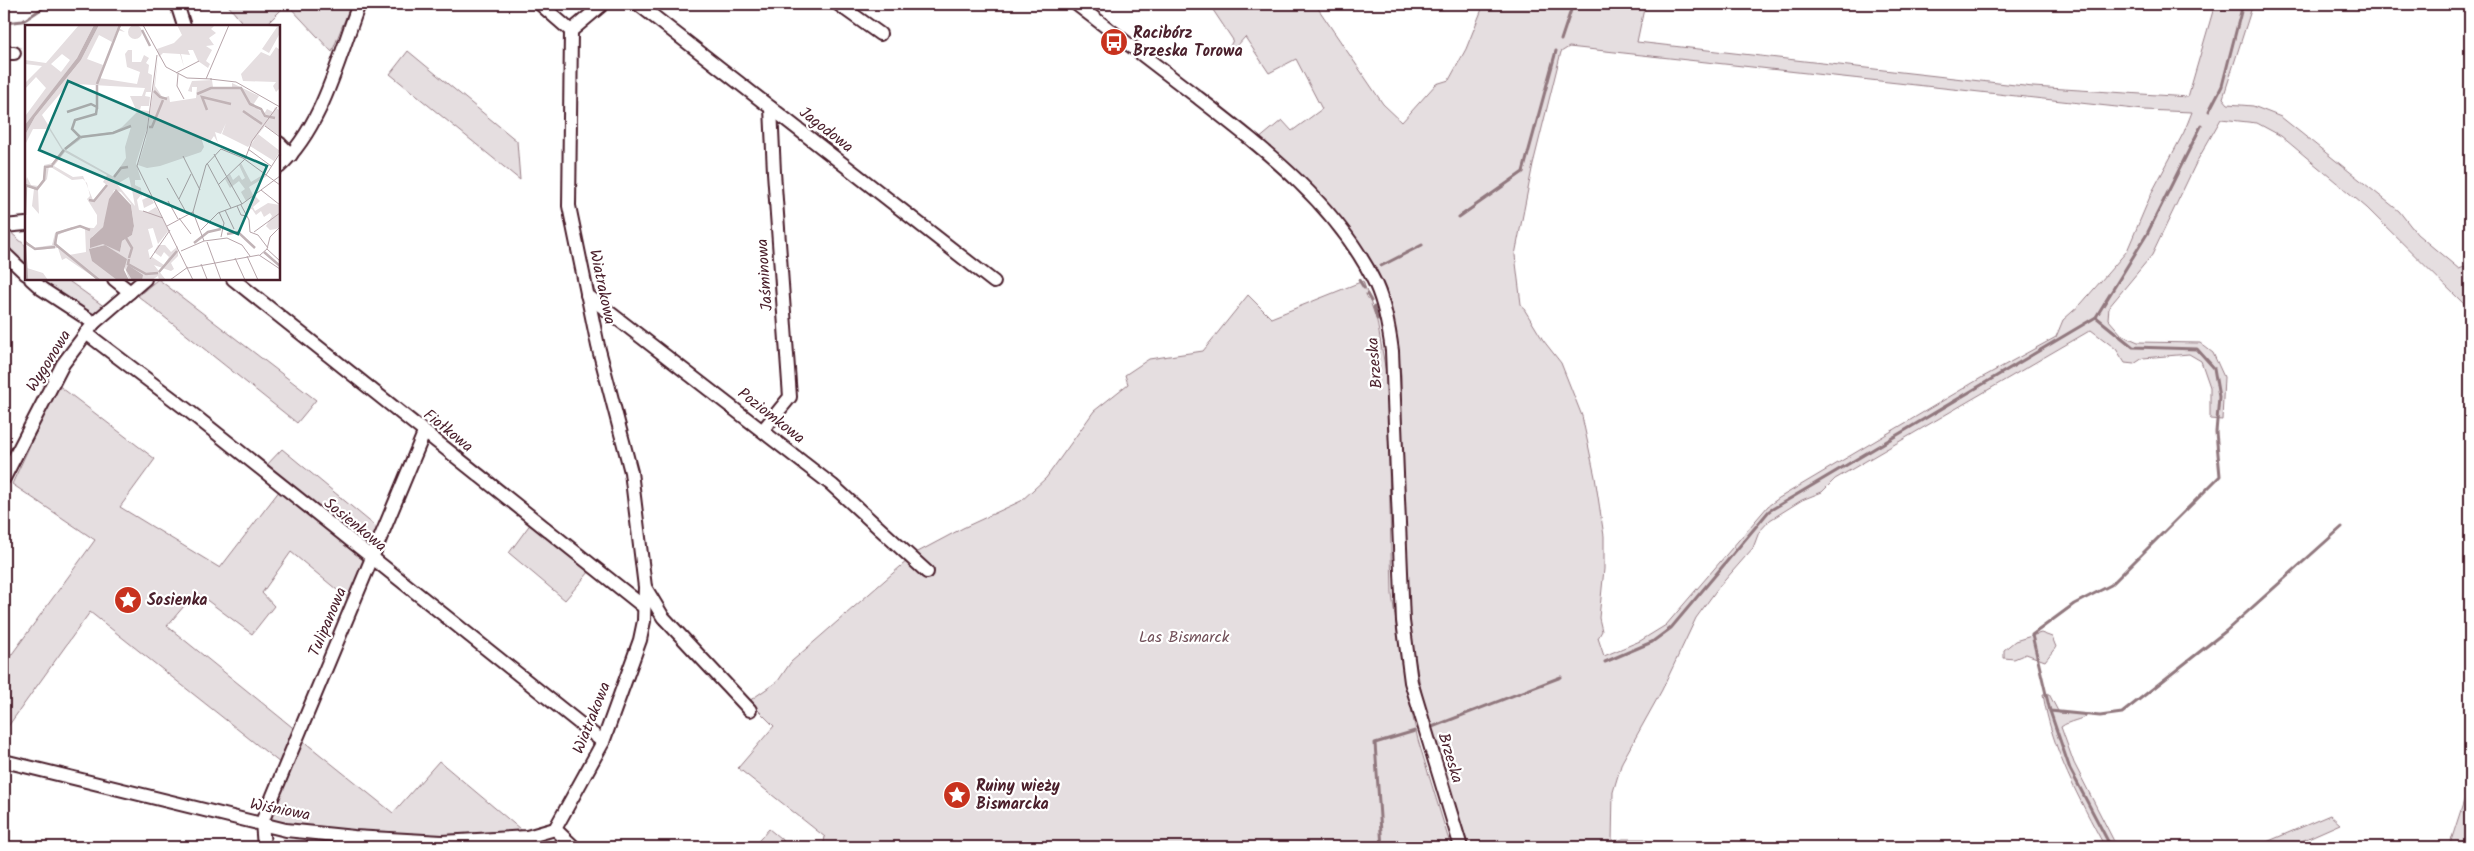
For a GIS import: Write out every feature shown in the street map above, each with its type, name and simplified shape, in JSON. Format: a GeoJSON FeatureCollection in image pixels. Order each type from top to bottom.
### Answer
{"type":"FeatureCollection","features":[{"type":"Feature","properties":{"kind":"street"},"geometry":{"type":"LineString","coordinates":[[177,4],[184,25]]}},
{"type":"Feature","properties":{"kind":"street"},"geometry":{"type":"LineString","coordinates":[[280,166],[303,140],[315,118],[358,4]]}},
{"type":"Feature","properties":{"kind":"street"},"geometry":{"type":"LineString","coordinates":[[540,4],[570,31],[603,4]]}},
{"type":"Feature","properties":{"kind":"street","name":"Jagodowa"},"geometry":{"type":"LineString","coordinates":[[638,4],[994,282]]}},
{"type":"Feature","properties":{"kind":"street"},"geometry":{"type":"LineString","coordinates":[[838,4],[880,34]]}},
{"type":"Feature","properties":{"kind":"street","name":"Brzeska"},"geometry":{"type":"LineString","coordinates":[[1076,4],[1228,121],[1294,180],[1339,227],[1376,285],[1385,312],[1392,351],[1403,621],[1411,682],[1461,847]]}},
{"type":"Feature","properties":{"kind":"street","name":"Wiatrakowa"},"geometry":{"type":"LineString","coordinates":[[555,829],[603,742],[640,640],[644,621],[645,587],[631,472],[598,346],[569,206],[570,31]]}},
{"type":"Feature","properties":{"kind":"street","name":"Jaśminowa"},"geometry":{"type":"LineString","coordinates":[[763,430],[790,397],[774,172],[772,108]]}},
{"type":"Feature","properties":{"kind":"street"},"geometry":{"type":"LineString","coordinates":[[280,144],[291,155]]}},
{"type":"Feature","properties":{"kind":"street"},"geometry":{"type":"LineString","coordinates":[[4,226],[25,224]]}},
{"type":"Feature","properties":{"kind":"street"},"geometry":{"type":"LineString","coordinates":[[4,253],[25,273]]}},
{"type":"Feature","properties":{"kind":"street"},"geometry":{"type":"LineString","coordinates":[[32,280],[90,328]]}},
{"type":"Feature","properties":{"kind":"street"},"geometry":{"type":"LineString","coordinates":[[115,280],[130,292]]}},
{"type":"Feature","properties":{"kind":"street","name":"Wygonowa"},"geometry":{"type":"LineString","coordinates":[[4,478],[63,364],[90,328],[144,280]]}},
{"type":"Feature","properties":{"kind":"street","name":"Fiołkowa"},"geometry":{"type":"LineString","coordinates":[[234,280],[644,607]]}},
{"type":"Feature","properties":{"kind":"street","name":"Poziomkowa"},"geometry":{"type":"LineString","coordinates":[[587,295],[832,485],[927,572]]}},
{"type":"Feature","properties":{"kind":"street","name":"Sosienkowa"},"geometry":{"type":"LineString","coordinates":[[90,328],[190,412],[372,559],[603,742]]}},
{"type":"Feature","properties":{"kind":"street","name":"Tulipanowa"},"geometry":{"type":"LineString","coordinates":[[262,822],[424,433]]}},
{"type":"Feature","properties":{"kind":"street","name":"Wiatrakowa"},"geometry":{"type":"LineString","coordinates":[[645,587],[663,617],[750,710]]}},
{"type":"Feature","properties":{"kind":"street"},"geometry":{"type":"LineString","coordinates":[[644,621],[663,617]]}},
{"type":"Feature","properties":{"kind":"street","name":"Wiśniowa"},"geometry":{"type":"LineString","coordinates":[[4,762],[224,816],[262,822],[286,830],[354,837],[442,842],[527,837],[555,829]]}},
{"type":"Feature","properties":{"kind":"street"},"geometry":{"type":"LineString","coordinates":[[262,822],[264,847]]}},
{"type":"Feature","properties":{"kind":"street"},"geometry":{"type":"LineString","coordinates":[[555,829],[574,847]]}},
{"type":"Feature","properties":{"kind":"green space"},"geometry":{"type":"Polygon","coordinates":[[[227,4],[287,4],[266,25],[244,25],[227,4]]]}},
{"type":"Feature","properties":{"kind":"green space"},"geometry":{"type":"Polygon","coordinates":[[[287,4],[351,4],[332,52],[287,4]]]}},
{"type":"Feature","properties":{"kind":"green space"},"geometry":{"type":"Polygon","coordinates":[[[1209,4],[1315,4],[1383,104],[1402,122],[1436,84],[1449,80],[1466,49],[1484,4],[1645,4],[1637,42],[2033,87],[2188,97],[2215,4],[2253,4],[2223,98],[2228,104],[2253,106],[2281,117],[2399,211],[2417,234],[2459,269],[2470,265],[2470,310],[2367,208],[2281,136],[2257,123],[2221,119],[2197,161],[2152,255],[2109,307],[2108,319],[2122,335],[2138,342],[2200,343],[2213,353],[2224,377],[2222,420],[2210,419],[2210,387],[2201,361],[2189,354],[2143,358],[2134,364],[2125,363],[2116,349],[2091,330],[1835,479],[1822,492],[1802,500],[1770,520],[1759,532],[1753,548],[1718,588],[1696,618],[1662,690],[1622,762],[1613,792],[1612,842],[1623,839],[1645,839],[1652,847],[1469,847],[1427,720],[1410,634],[1400,452],[1401,375],[1395,325],[1386,290],[1372,265],[1258,140],[1282,120],[1292,131],[1322,109],[1296,59],[1269,73],[1245,37],[1229,55],[1227,52],[1233,40],[1209,4]],[[1569,47],[1561,52],[1533,164],[1515,255],[1521,304],[1543,340],[1561,363],[1582,416],[1595,477],[1604,536],[1604,569],[1599,618],[1602,631],[1598,638],[1604,656],[1640,641],[1666,625],[1768,506],[1779,498],[1981,378],[2056,337],[2063,320],[2081,304],[2127,251],[2152,192],[2184,132],[2192,112],[2144,110],[1569,47]]]}},
{"type":"Feature","properties":{"kind":"green space"},"geometry":{"type":"Polygon","coordinates":[[[408,51],[517,141],[520,180],[390,74],[408,51]]]}},
{"type":"Feature","properties":{"kind":"green space"},"geometry":{"type":"Polygon","coordinates":[[[8,230],[25,245],[25,268],[4,248],[4,231],[8,230]]]}},
{"type":"Feature","properties":{"kind":"green space"},"geometry":{"type":"Polygon","coordinates":[[[38,280],[67,280],[105,307],[93,319],[38,280]]]}},
{"type":"Feature","properties":{"kind":"green space"},"geometry":{"type":"Polygon","coordinates":[[[159,280],[316,400],[297,423],[138,296],[159,280]]]}},
{"type":"Feature","properties":{"kind":"green space","name":"Las Bismarck"},"geometry":{"type":"Polygon","coordinates":[[[1363,281],[1377,321],[1387,378],[1392,594],[1402,668],[1418,740],[1451,847],[823,847],[825,837],[738,768],[774,726],[749,701],[778,681],[791,662],[916,553],[963,528],[1021,501],[1046,478],[1094,411],[1128,384],[1125,375],[1149,359],[1203,351],[1248,295],[1271,318],[1363,281]]]}},
{"type":"Feature","properties":{"kind":"green space"},"geometry":{"type":"Polygon","coordinates":[[[58,385],[155,459],[120,507],[220,568],[280,490],[367,560],[348,599],[291,552],[262,593],[274,606],[252,634],[196,592],[167,626],[297,731],[280,763],[90,612],[4,732],[4,665],[95,540],[12,484],[58,385]]]}},
{"type":"Feature","properties":{"kind":"green space"},"geometry":{"type":"Polygon","coordinates":[[[282,449],[380,530],[371,550],[264,468],[282,449]]]}},
{"type":"Feature","properties":{"kind":"green space"},"geometry":{"type":"Polygon","coordinates":[[[531,523],[590,571],[565,600],[509,553],[531,523]]]}},
{"type":"Feature","properties":{"kind":"green space"},"geometry":{"type":"Polygon","coordinates":[[[2041,633],[2052,637],[2056,647],[2045,661],[2026,654],[2014,659],[2004,658],[2004,650],[2015,641],[2041,633]]]}},
{"type":"Feature","properties":{"kind":"green space"},"geometry":{"type":"Polygon","coordinates":[[[2043,694],[2049,694],[2059,713],[2090,714],[2061,727],[2074,763],[2117,847],[2105,847],[2076,792],[2053,735],[2043,694]]]}},
{"type":"Feature","properties":{"kind":"green space"},"geometry":{"type":"Polygon","coordinates":[[[302,740],[393,813],[439,761],[526,834],[466,838],[378,837],[266,821],[302,740]]]}},
{"type":"Feature","properties":{"kind":"green space"},"geometry":{"type":"Polygon","coordinates":[[[2470,782],[2470,847],[2449,847],[2470,782]]]}},
{"type":"Feature","properties":{"kind":"green space"},"geometry":{"type":"Polygon","coordinates":[[[2330,815],[2340,824],[2288,847],[2255,847],[2330,815]]]}},
{"type":"Feature","properties":{"kind":"green space"},"geometry":{"type":"Polygon","coordinates":[[[769,829],[791,847],[753,847],[769,829]]]}},
{"type":"Feature","properties":{"kind":"waterway"},"geometry":{"type":"LineString","coordinates":[[4,23],[23,21],[49,4]]}},
{"type":"Feature","properties":{"kind":"waterway"},"geometry":{"type":"LineString","coordinates":[[1561,40],[1573,4]]}},
{"type":"Feature","properties":{"kind":"waterway"},"geometry":{"type":"LineString","coordinates":[[2209,111],[2222,86],[2243,4]]}},
{"type":"Feature","properties":{"kind":"waterway"},"geometry":{"type":"LineString","coordinates":[[1459,217],[1523,172],[1556,51]]}},
{"type":"Feature","properties":{"kind":"waterway"},"geometry":{"type":"LineString","coordinates":[[2050,711],[2032,635],[2074,604],[2111,585],[2220,476],[2216,432],[2219,397],[2214,368],[2197,349],[2133,347],[2096,317],[2147,234],[2201,126]]}},
{"type":"Feature","properties":{"kind":"waterway"},"geometry":{"type":"LineString","coordinates":[[1381,266],[1422,245]]}},
{"type":"Feature","properties":{"kind":"waterway"},"geometry":{"type":"LineString","coordinates":[[1359,280],[1364,288]]}},
{"type":"Feature","properties":{"kind":"waterway"},"geometry":{"type":"LineString","coordinates":[[1367,294],[1371,301]]}},
{"type":"Feature","properties":{"kind":"waterway"},"geometry":{"type":"LineString","coordinates":[[1374,307],[1377,319]]}},
{"type":"Feature","properties":{"kind":"waterway"},"geometry":{"type":"LineString","coordinates":[[1605,662],[1652,642],[1671,628],[1769,511],[2096,317]]}},
{"type":"Feature","properties":{"kind":"waterway"},"geometry":{"type":"LineString","coordinates":[[2111,847],[2070,769],[2050,711],[2100,716],[2122,713],[2226,631],[2342,527]]}},
{"type":"Feature","properties":{"kind":"waterway"},"geometry":{"type":"LineString","coordinates":[[1432,727],[1561,677]]}},
{"type":"Feature","properties":{"kind":"waterway"},"geometry":{"type":"LineString","coordinates":[[1382,847],[1375,743],[1415,731]]}},
{"type":"Feature","properties":{"kind":"place","name":"Racibórz Brzeska Torowa"},"geometry":{"type":"Point","coordinates":[1114,42]}},
{"type":"Feature","properties":{"kind":"place","name":"Sosienka"},"geometry":{"type":"Point","coordinates":[128,600]}},
{"type":"Feature","properties":{"kind":"place","name":"Ruiny wieży Bismarcka"},"geometry":{"type":"Point","coordinates":[957,795]}}]}
